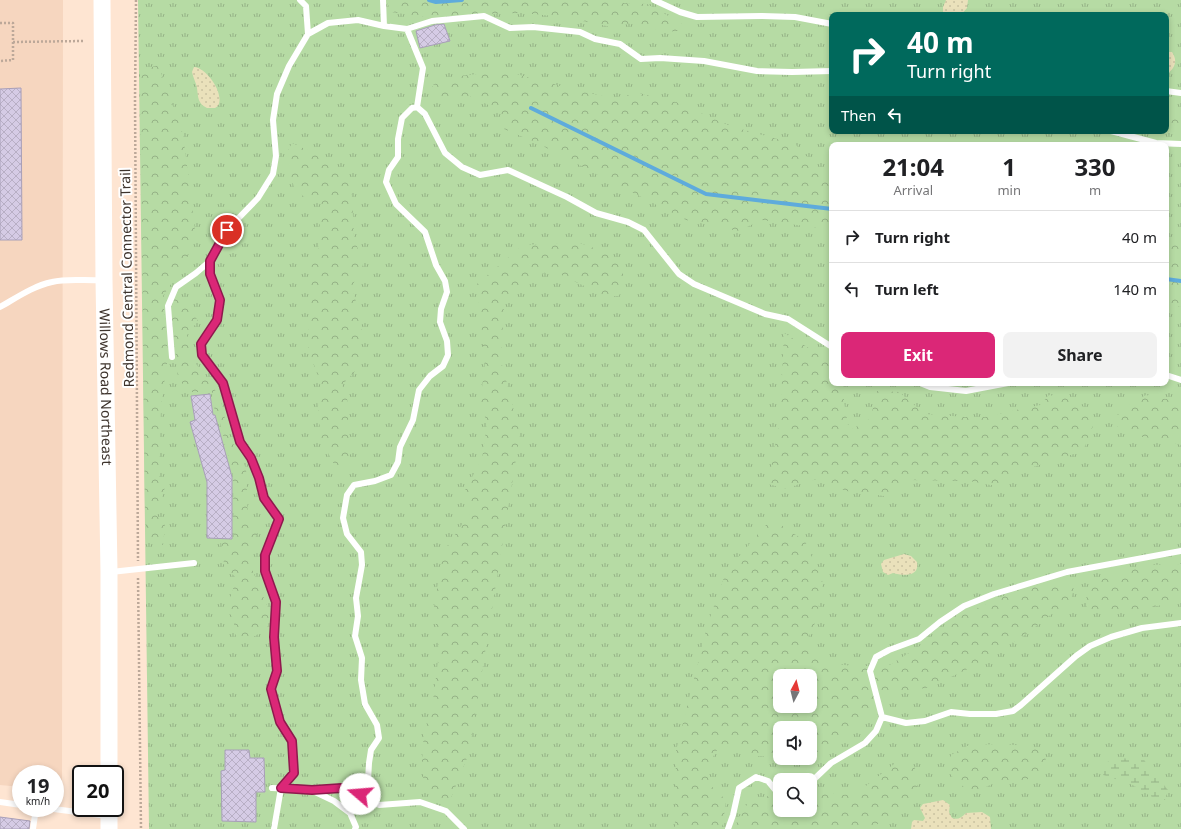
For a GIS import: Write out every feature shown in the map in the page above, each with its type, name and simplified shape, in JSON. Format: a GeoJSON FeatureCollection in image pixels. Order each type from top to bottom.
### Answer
{"type":"FeatureCollection","features":[{"type":"Feature","properties":{"kind":"main road","name":"Willows Road Northeast"},"geometry":{"type":"LineString","coordinates":[[102,0],[104,280],[109,572],[109,765]]}},
{"type":"Feature","properties":{"kind":"lane"},"geometry":{"type":"LineString","coordinates":[[300,0],[306,6],[308,34]]}},
{"type":"Feature","properties":{"kind":"lane"},"geometry":{"type":"LineString","coordinates":[[383,0],[384,26]]}},
{"type":"Feature","properties":{"kind":"lane"},"geometry":{"type":"LineString","coordinates":[[654,0],[680,12],[697,17],[795,17],[829,23]]}},
{"type":"Feature","properties":{"kind":"lane"},"geometry":{"type":"LineString","coordinates":[[172,358],[168,306],[176,287],[210,261],[227,230],[258,198],[273,174],[276,156],[273,120],[277,94],[289,66],[308,34],[328,23],[358,20],[384,26],[407,29],[432,21],[484,16],[510,28],[533,27],[580,32],[595,39],[620,44],[641,59],[660,58],[704,61],[757,71],[829,71]]}},
{"type":"Feature","properties":{"kind":"lane"},"geometry":{"type":"LineString","coordinates":[[407,29],[423,68],[418,107]]}},
{"type":"Feature","properties":{"kind":"lane"},"geometry":{"type":"LineString","coordinates":[[1169,91],[1181,93]]}},
{"type":"Feature","properties":{"kind":"lane"},"geometry":{"type":"LineString","coordinates":[[418,107],[425,114],[445,153],[462,167],[480,175],[508,170],[568,197],[596,213],[628,222],[644,230],[679,274],[694,284],[765,314],[788,319],[829,345]]}},
{"type":"Feature","properties":{"kind":"lane"},"geometry":{"type":"LineString","coordinates":[[350,814],[368,782],[369,763],[372,750],[379,738],[378,725],[365,704],[361,680],[362,658],[355,636],[358,616],[356,598],[362,565],[361,552],[347,534],[343,518],[347,495],[354,485],[375,481],[391,475],[398,462],[400,446],[413,420],[419,390],[430,376],[443,366],[448,355],[447,341],[440,322],[441,309],[447,292],[445,281],[436,265],[425,232],[396,204],[386,182],[389,170],[398,157],[398,139],[402,118],[412,108],[418,107]]}},
{"type":"Feature","properties":{"kind":"lane"},"geometry":{"type":"LineString","coordinates":[[1122,134],[1152,142]]}},
{"type":"Feature","properties":{"kind":"lane"},"geometry":{"type":"LineString","coordinates":[[1169,144],[1181,144]]}},
{"type":"Feature","properties":{"kind":"lane"},"geometry":{"type":"LineString","coordinates":[[210,261],[210,274],[220,300],[217,320],[201,344],[202,355],[223,383],[240,442],[251,458],[259,478],[264,498],[279,519],[265,555],[265,571],[276,602],[274,637],[277,671],[271,689],[280,722],[292,741],[294,773],[281,788],[274,829]]}},
{"type":"Feature","properties":{"kind":"lane"},"geometry":{"type":"LineString","coordinates":[[0,306],[51,282],[104,280]]}},
{"type":"Feature","properties":{"kind":"lane"},"geometry":{"type":"LineString","coordinates":[[1169,376],[1181,380]]}},
{"type":"Feature","properties":{"kind":"lane"},"geometry":{"type":"LineString","coordinates":[[928,386],[966,391],[992,386]]}},
{"type":"Feature","properties":{"kind":"lane"},"geometry":{"type":"LineString","coordinates":[[817,776],[831,763],[865,743],[876,731],[882,716],[870,671],[876,657],[889,650],[919,640],[940,622],[964,606],[994,594],[1067,572],[1181,551]]}},
{"type":"Feature","properties":{"kind":"lane"},"geometry":{"type":"LineString","coordinates":[[109,572],[194,563]]}},
{"type":"Feature","properties":{"kind":"lane"},"geometry":{"type":"LineString","coordinates":[[882,716],[906,723],[925,721],[951,712],[996,714],[1013,710],[1021,705],[1076,656],[1090,646],[1142,628],[1181,623]]}},
{"type":"Feature","properties":{"kind":"lane"},"geometry":{"type":"LineString","coordinates":[[728,829],[734,815],[739,788],[756,777],[768,781],[773,787]]}},
{"type":"Feature","properties":{"kind":"lane"},"geometry":{"type":"LineString","coordinates":[[272,788],[312,790],[342,788],[360,794],[379,805],[420,802],[446,811],[464,829]]}},
{"type":"Feature","properties":{"kind":"lane"},"geometry":{"type":"LineString","coordinates":[[312,790],[334,801],[350,814],[356,827],[355,829]]}},
{"type":"Feature","properties":{"kind":"lane"},"geometry":{"type":"LineString","coordinates":[[0,802],[12,804]]}},
{"type":"Feature","properties":{"kind":"lane"},"geometry":{"type":"LineString","coordinates":[[64,811],[109,818]]}},
{"type":"Feature","properties":{"kind":"lane"},"geometry":{"type":"LineString","coordinates":[[33,829],[35,817]]}},
{"type":"Feature","properties":{"kind":"path","name":"Redmond Central Connector Trail"},"geometry":{"type":"LineString","coordinates":[[136,0],[135,108],[138,556]]}},
{"type":"Feature","properties":{"kind":"path"},"geometry":{"type":"LineString","coordinates":[[0,23],[13,23],[13,60],[0,61]]}},
{"type":"Feature","properties":{"kind":"path"},"geometry":{"type":"LineString","coordinates":[[13,42],[82,41]]}},
{"type":"Feature","properties":{"kind":"path"},"geometry":{"type":"LineString","coordinates":[[138,580],[141,829]]}},
{"type":"Feature","properties":{"kind":"shaded area"},"geometry":{"type":"Polygon","coordinates":[[[0,0],[63,0],[62,765],[12,765],[12,786],[0,785],[0,0]]]}},
{"type":"Feature","properties":{"kind":"green space"},"geometry":{"type":"Polygon","coordinates":[[[138,0],[1181,0],[1181,829],[149,829],[138,0]]]}},
{"type":"Feature","properties":{"kind":"green space"},"geometry":{"type":"Polygon","coordinates":[[[386,0],[606,0],[623,3],[647,4],[681,23],[686,30],[666,32],[634,23],[611,27],[564,17],[522,13],[469,14],[431,18],[391,12],[386,0]]]}},
{"type":"Feature","properties":{"kind":"green space"},"geometry":{"type":"Polygon","coordinates":[[[158,65],[183,134],[196,238],[179,272],[163,296],[168,356],[161,406],[159,478],[165,487],[157,516],[165,525],[163,545],[148,538],[145,511],[140,71],[158,65]]]}},
{"type":"Feature","properties":{"kind":"green space"},"geometry":{"type":"Polygon","coordinates":[[[505,71],[575,90],[612,98],[639,93],[676,102],[730,126],[795,144],[829,178],[829,230],[762,220],[738,231],[686,220],[535,142],[504,129],[500,110],[469,96],[439,101],[429,90],[437,82],[459,76],[505,71]]]}},
{"type":"Feature","properties":{"kind":"green space"},"geometry":{"type":"Polygon","coordinates":[[[1181,109],[1181,133],[1169,132],[1169,111],[1181,109]]]}},
{"type":"Feature","properties":{"kind":"green space"},"geometry":{"type":"Polygon","coordinates":[[[292,143],[314,153],[348,181],[352,197],[354,237],[363,265],[352,286],[362,326],[360,366],[342,385],[347,395],[350,456],[340,475],[321,440],[317,397],[322,391],[308,348],[311,267],[318,254],[321,204],[307,199],[295,190],[290,174],[287,152],[292,143]]]}},
{"type":"Feature","properties":{"kind":"green space"},"geometry":{"type":"Polygon","coordinates":[[[1169,241],[1181,243],[1181,307],[1169,305],[1169,241]]]}},
{"type":"Feature","properties":{"kind":"green space"},"geometry":{"type":"Polygon","coordinates":[[[577,242],[608,253],[623,270],[623,284],[619,296],[605,296],[549,269],[504,304],[501,361],[520,434],[469,753],[451,798],[433,799],[424,787],[422,761],[424,733],[433,701],[439,653],[434,607],[443,552],[470,513],[464,492],[482,459],[487,423],[480,402],[485,365],[477,284],[523,245],[577,242]]]}},
{"type":"Feature","properties":{"kind":"green space"},"geometry":{"type":"Polygon","coordinates":[[[179,292],[198,321],[187,335],[191,357],[220,397],[229,436],[246,468],[248,522],[257,534],[246,555],[271,615],[266,630],[245,641],[236,637],[233,618],[226,608],[233,590],[235,576],[225,570],[221,542],[234,540],[233,474],[218,415],[215,413],[212,392],[190,392],[178,379],[171,308],[175,297],[179,292]]]}},
{"type":"Feature","properties":{"kind":"green space"},"geometry":{"type":"Polygon","coordinates":[[[784,333],[829,360],[829,386],[843,386],[844,402],[849,431],[871,418],[876,391],[899,392],[925,414],[979,418],[1040,405],[1049,395],[1079,400],[1093,426],[1083,451],[1011,474],[996,486],[969,481],[910,480],[884,496],[846,491],[821,479],[806,481],[787,489],[768,484],[780,420],[784,333]]]}},
{"type":"Feature","properties":{"kind":"green space"},"geometry":{"type":"Polygon","coordinates":[[[1146,395],[1181,402],[1181,445],[1168,441],[1125,434],[1113,422],[1124,407],[1146,395]]]}},
{"type":"Feature","properties":{"kind":"green space"},"geometry":{"type":"Polygon","coordinates":[[[772,519],[805,541],[823,583],[816,621],[807,640],[825,663],[854,666],[888,666],[920,646],[952,620],[1023,588],[1042,583],[1066,583],[1074,586],[1070,606],[1053,613],[1022,637],[964,671],[926,688],[895,692],[866,714],[830,748],[817,752],[817,721],[773,721],[773,757],[755,756],[731,746],[717,750],[708,765],[709,784],[726,800],[721,829],[675,829],[676,751],[707,626],[726,572],[772,519]]]}},
{"type":"Feature","properties":{"kind":"green space"},"geometry":{"type":"Polygon","coordinates":[[[1181,564],[1181,603],[1173,603],[1125,612],[1087,609],[1086,589],[1098,579],[1149,565],[1181,564]]]}},
{"type":"Feature","properties":{"kind":"green space"},"geometry":{"type":"Polygon","coordinates":[[[1001,744],[1028,746],[1044,752],[1047,765],[1025,781],[994,783],[974,793],[956,782],[947,769],[951,755],[969,745],[1001,744]]]}},
{"type":"Feature","properties":{"kind":"green space"},"geometry":{"type":"Polygon","coordinates":[[[1120,758],[1144,760],[1168,790],[1165,800],[1157,800],[1131,784],[1103,775],[1104,763],[1120,758]]]}},
{"type":"Feature","properties":{"kind":"green space"},"geometry":{"type":"Polygon","coordinates":[[[898,761],[914,766],[920,781],[908,801],[871,829],[734,829],[739,817],[748,803],[773,794],[773,817],[817,817],[817,791],[842,795],[858,792],[898,761]]]}},
{"type":"Feature","properties":{"kind":"sand"},"geometry":{"type":"Polygon","coordinates":[[[946,0],[968,0],[967,8],[964,12],[943,12],[943,7],[946,0]]]}},
{"type":"Feature","properties":{"kind":"sand"},"geometry":{"type":"Polygon","coordinates":[[[1169,52],[1172,52],[1175,58],[1175,64],[1169,72],[1169,52]]]}},
{"type":"Feature","properties":{"kind":"sand"},"geometry":{"type":"Polygon","coordinates":[[[194,67],[199,68],[214,82],[220,101],[218,106],[215,108],[207,108],[200,102],[197,86],[192,72],[194,67]]]}},
{"type":"Feature","properties":{"kind":"sand"},"geometry":{"type":"Polygon","coordinates":[[[904,554],[911,556],[917,562],[916,570],[913,573],[901,575],[893,573],[888,575],[883,572],[881,564],[884,560],[904,554]]]}},
{"type":"Feature","properties":{"kind":"sand"},"geometry":{"type":"Polygon","coordinates":[[[943,800],[950,805],[949,812],[952,818],[959,818],[966,813],[982,812],[990,817],[991,829],[911,829],[912,822],[914,820],[923,821],[925,818],[920,808],[923,804],[943,800]]]}},
{"type":"Feature","properties":{"kind":"building"},"geometry":{"type":"Polygon","coordinates":[[[444,24],[450,41],[420,48],[416,31],[435,25],[444,24]]]}},
{"type":"Feature","properties":{"kind":"building"},"geometry":{"type":"Polygon","coordinates":[[[21,88],[22,240],[0,240],[0,89],[21,88]]]}},
{"type":"Feature","properties":{"kind":"building"},"geometry":{"type":"Polygon","coordinates":[[[210,394],[213,415],[215,415],[232,477],[232,539],[207,538],[207,482],[190,422],[195,420],[191,396],[210,394]]]}},
{"type":"Feature","properties":{"kind":"building"},"geometry":{"type":"Polygon","coordinates":[[[225,750],[249,750],[250,758],[264,758],[265,792],[256,792],[256,822],[222,821],[221,771],[225,770],[225,750]]]}},
{"type":"Feature","properties":{"kind":"building"},"geometry":{"type":"Polygon","coordinates":[[[0,817],[30,821],[29,829],[0,829],[0,817]]]}},
{"type":"Feature","properties":{"kind":"waterway"},"geometry":{"type":"LineString","coordinates":[[429,0],[436,2],[462,0]]}},
{"type":"Feature","properties":{"kind":"waterway"},"geometry":{"type":"LineString","coordinates":[[531,108],[706,194],[829,209]]}},
{"type":"Feature","properties":{"kind":"waterway"},"geometry":{"type":"LineString","coordinates":[[1169,279],[1181,281]]}},
{"type":"Feature","properties":{"kind":"route"},"geometry":{"type":"LineString","coordinates":[[227,230],[210,261],[210,274],[220,300],[217,320],[201,344],[202,355],[223,383],[240,442],[251,458],[259,478],[264,498],[279,519],[265,555],[265,571],[276,602],[274,637],[277,671],[271,689],[280,722],[292,741],[294,773],[281,788],[312,790],[342,788],[360,794]]}}]}
